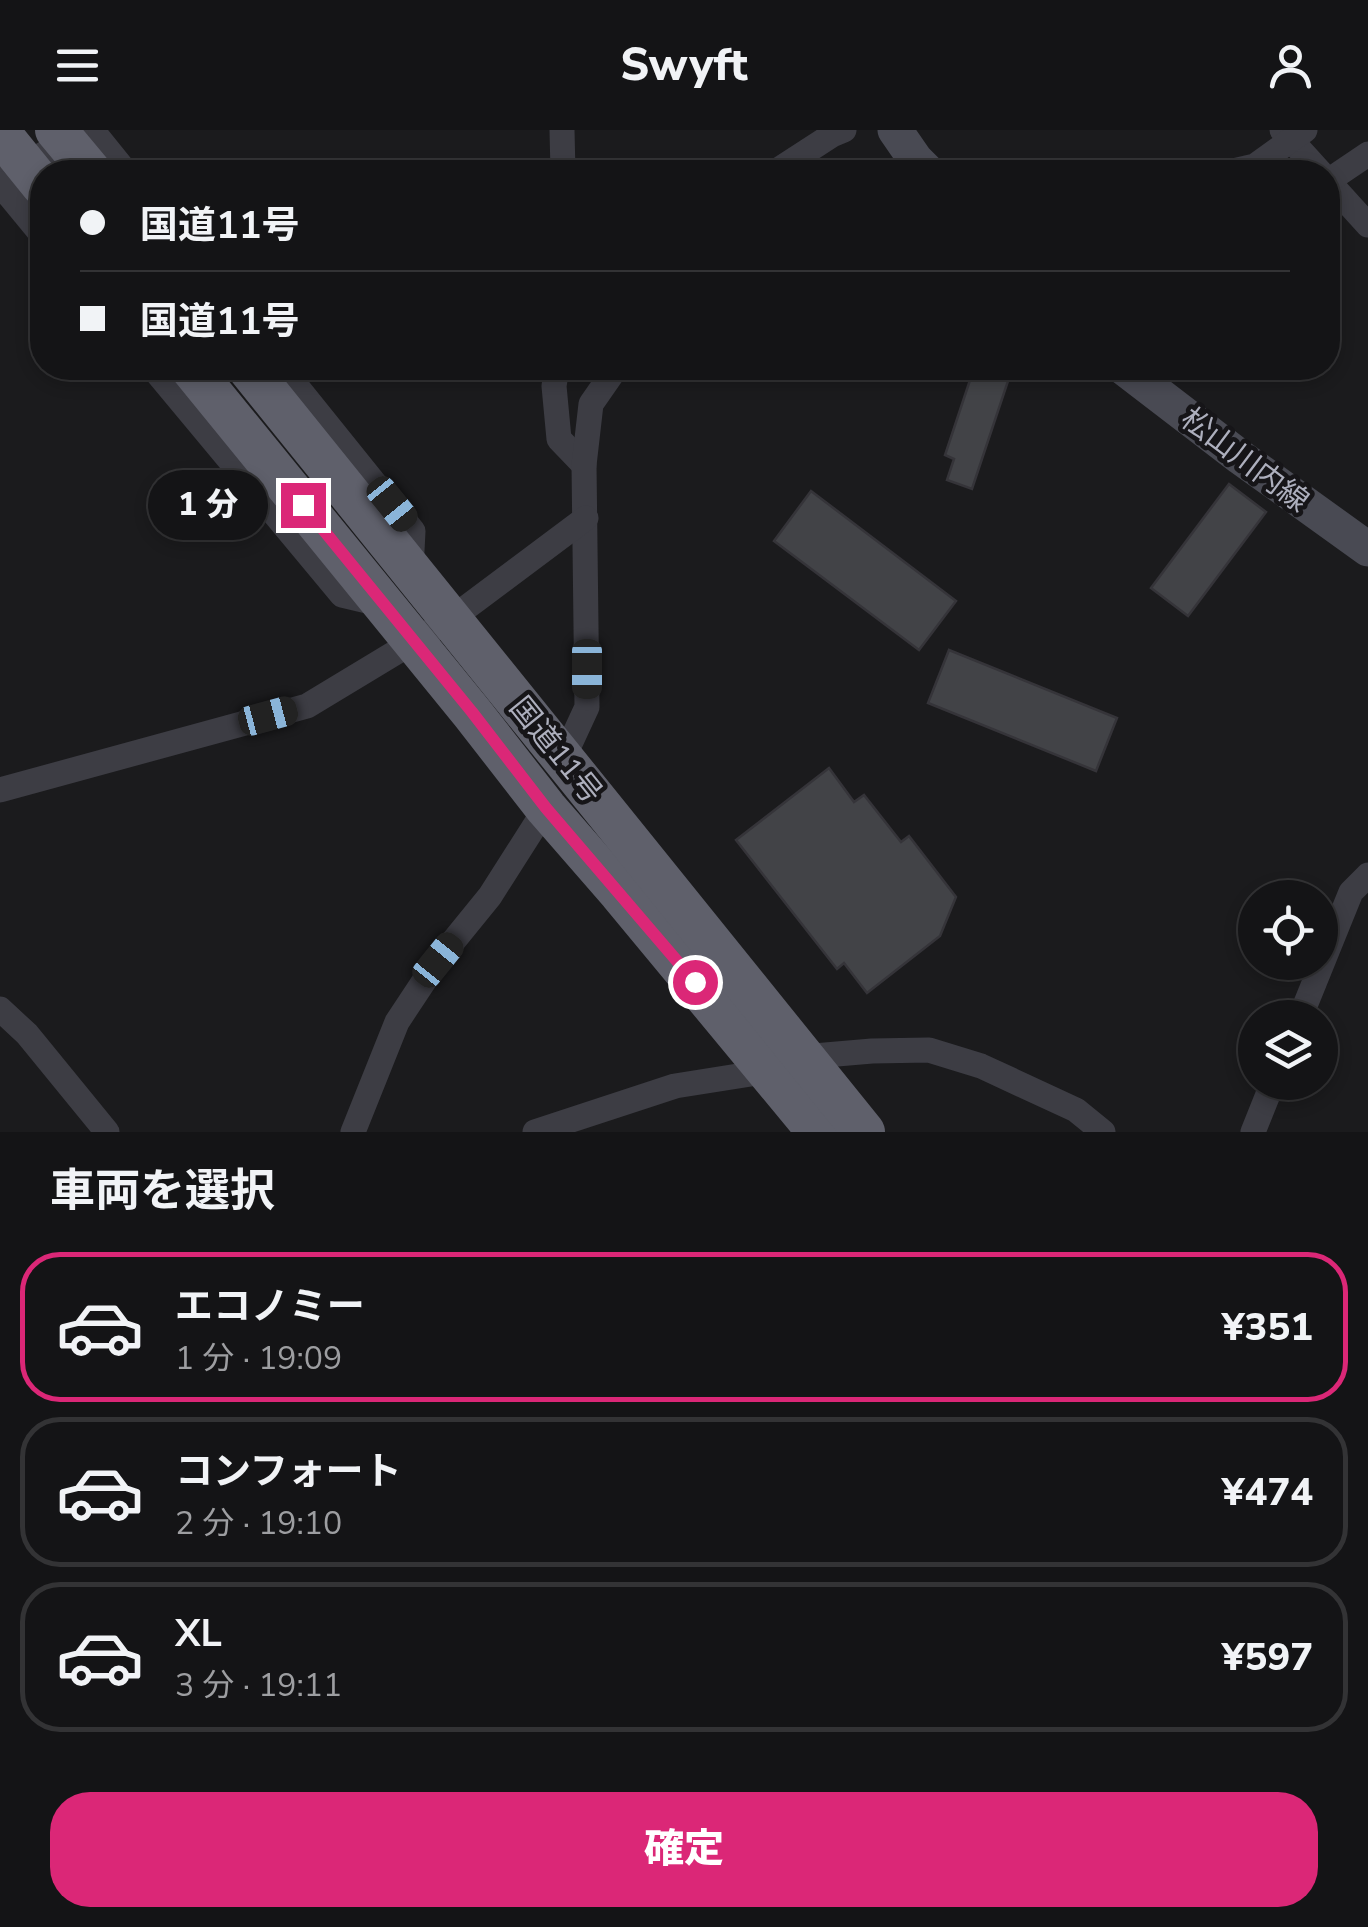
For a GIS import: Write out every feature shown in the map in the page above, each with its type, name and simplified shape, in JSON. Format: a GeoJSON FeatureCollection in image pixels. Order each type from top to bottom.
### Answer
{"type":"FeatureCollection","features":[{"type":"Feature","properties":{"kind":"highway"},"geometry":{"type":"LineString","coordinates":[[56,130],[81,160]]}},
{"type":"Feature","properties":{"kind":"highway"},"geometry":{"type":"LineString","coordinates":[[0,133],[30,170]]}},
{"type":"Feature","properties":{"kind":"highway","name":"国道11号"},"geometry":{"type":"LineString","coordinates":[[201,380],[546,808],[786,1064],[864,1132]]}},
{"type":"Feature","properties":{"kind":"highway","name":"国道11号"},"geometry":{"type":"LineString","coordinates":[[258,380],[563,758],[786,1064],[818,1132]]}},
{"type":"Feature","properties":{"kind":"main road"},"geometry":{"type":"LineString","coordinates":[[895,130],[916,160]]}},
{"type":"Feature","properties":{"kind":"main road","name":"松山川内線"},"geometry":{"type":"LineString","coordinates":[[1140,380],[1368,549]]}},
{"type":"Feature","properties":{"kind":"street"},"geometry":{"type":"LineString","coordinates":[[35,160],[81,130]]}},
{"type":"Feature","properties":{"kind":"street"},"geometry":{"type":"LineString","coordinates":[[92,130],[116,160]]}},
{"type":"Feature","properties":{"kind":"street"},"geometry":{"type":"LineString","coordinates":[[562,130],[563,160]]}},
{"type":"Feature","properties":{"kind":"street"},"geometry":{"type":"LineString","coordinates":[[795,160],[844,130]]}},
{"type":"Feature","properties":{"kind":"street"},"geometry":{"type":"LineString","coordinates":[[1262,160],[1292,133],[1311,160]]}},
{"type":"Feature","properties":{"kind":"street"},"geometry":{"type":"LineString","coordinates":[[1340,173],[1368,154]]}},
{"type":"Feature","properties":{"kind":"street"},"geometry":{"type":"LineString","coordinates":[[30,163],[0,183],[30,220]]}},
{"type":"Feature","properties":{"kind":"street"},"geometry":{"type":"LineString","coordinates":[[1340,194],[1368,225]]}},
{"type":"Feature","properties":{"kind":"street"},"geometry":{"type":"LineString","coordinates":[[163,380],[342,595],[384,605]]}},
{"type":"Feature","properties":{"kind":"street"},"geometry":{"type":"LineString","coordinates":[[292,380],[413,531],[411,571]]}},
{"type":"Feature","properties":{"kind":"street"},"geometry":{"type":"LineString","coordinates":[[555,380],[559,439],[584,465]]}},
{"type":"Feature","properties":{"kind":"street"},"geometry":{"type":"LineString","coordinates":[[563,758],[587,707],[584,465],[591,404],[608,380]]}},
{"type":"Feature","properties":{"kind":"street"},"geometry":{"type":"LineString","coordinates":[[0,790],[307,706],[451,619],[586,518]]}},
{"type":"Feature","properties":{"kind":"street"},"geometry":{"type":"LineString","coordinates":[[353,1132],[397,1022],[438,960],[490,896],[546,808]]}},
{"type":"Feature","properties":{"kind":"street"},"geometry":{"type":"LineString","coordinates":[[1307,1000],[1351,892],[1368,874]]}},
{"type":"Feature","properties":{"kind":"street"},"geometry":{"type":"LineString","coordinates":[[0,1010],[27,1034],[107,1132]]}},
{"type":"Feature","properties":{"kind":"street"},"geometry":{"type":"LineString","coordinates":[[536,1132],[675,1086],[872,1051],[929,1050],[981,1066],[1076,1110],[1103,1132]]}},
{"type":"Feature","properties":{"kind":"street"},"geometry":{"type":"LineString","coordinates":[[1253,1132],[1266,1100]]}},
{"type":"Feature","properties":{"kind":"building"},"geometry":{"type":"Polygon","coordinates":[[[970,380],[1008,380],[972,489],[947,480],[954,459],[945,455],[970,380]]]}},
{"type":"Feature","properties":{"kind":"building"},"geometry":{"type":"Polygon","coordinates":[[[1229,484],[1266,512],[1188,616],[1151,588],[1229,484]]]}},
{"type":"Feature","properties":{"kind":"building"},"geometry":{"type":"Polygon","coordinates":[[[811,491],[956,601],[919,650],[774,541],[811,491]]]}},
{"type":"Feature","properties":{"kind":"building"},"geometry":{"type":"Polygon","coordinates":[[[949,650],[1117,718],[1096,771],[928,703],[949,650]]]}},
{"type":"Feature","properties":{"kind":"building"},"geometry":{"type":"Polygon","coordinates":[[[829,768],[854,802],[864,795],[901,842],[909,836],[956,897],[940,936],[867,993],[844,963],[837,969],[736,840],[829,768]]]}},
{"type":"Feature","properties":{"kind":"route"},"geometry":{"type":"LineString","coordinates":[[303,505],[546,808],[695,982]]}}]}
